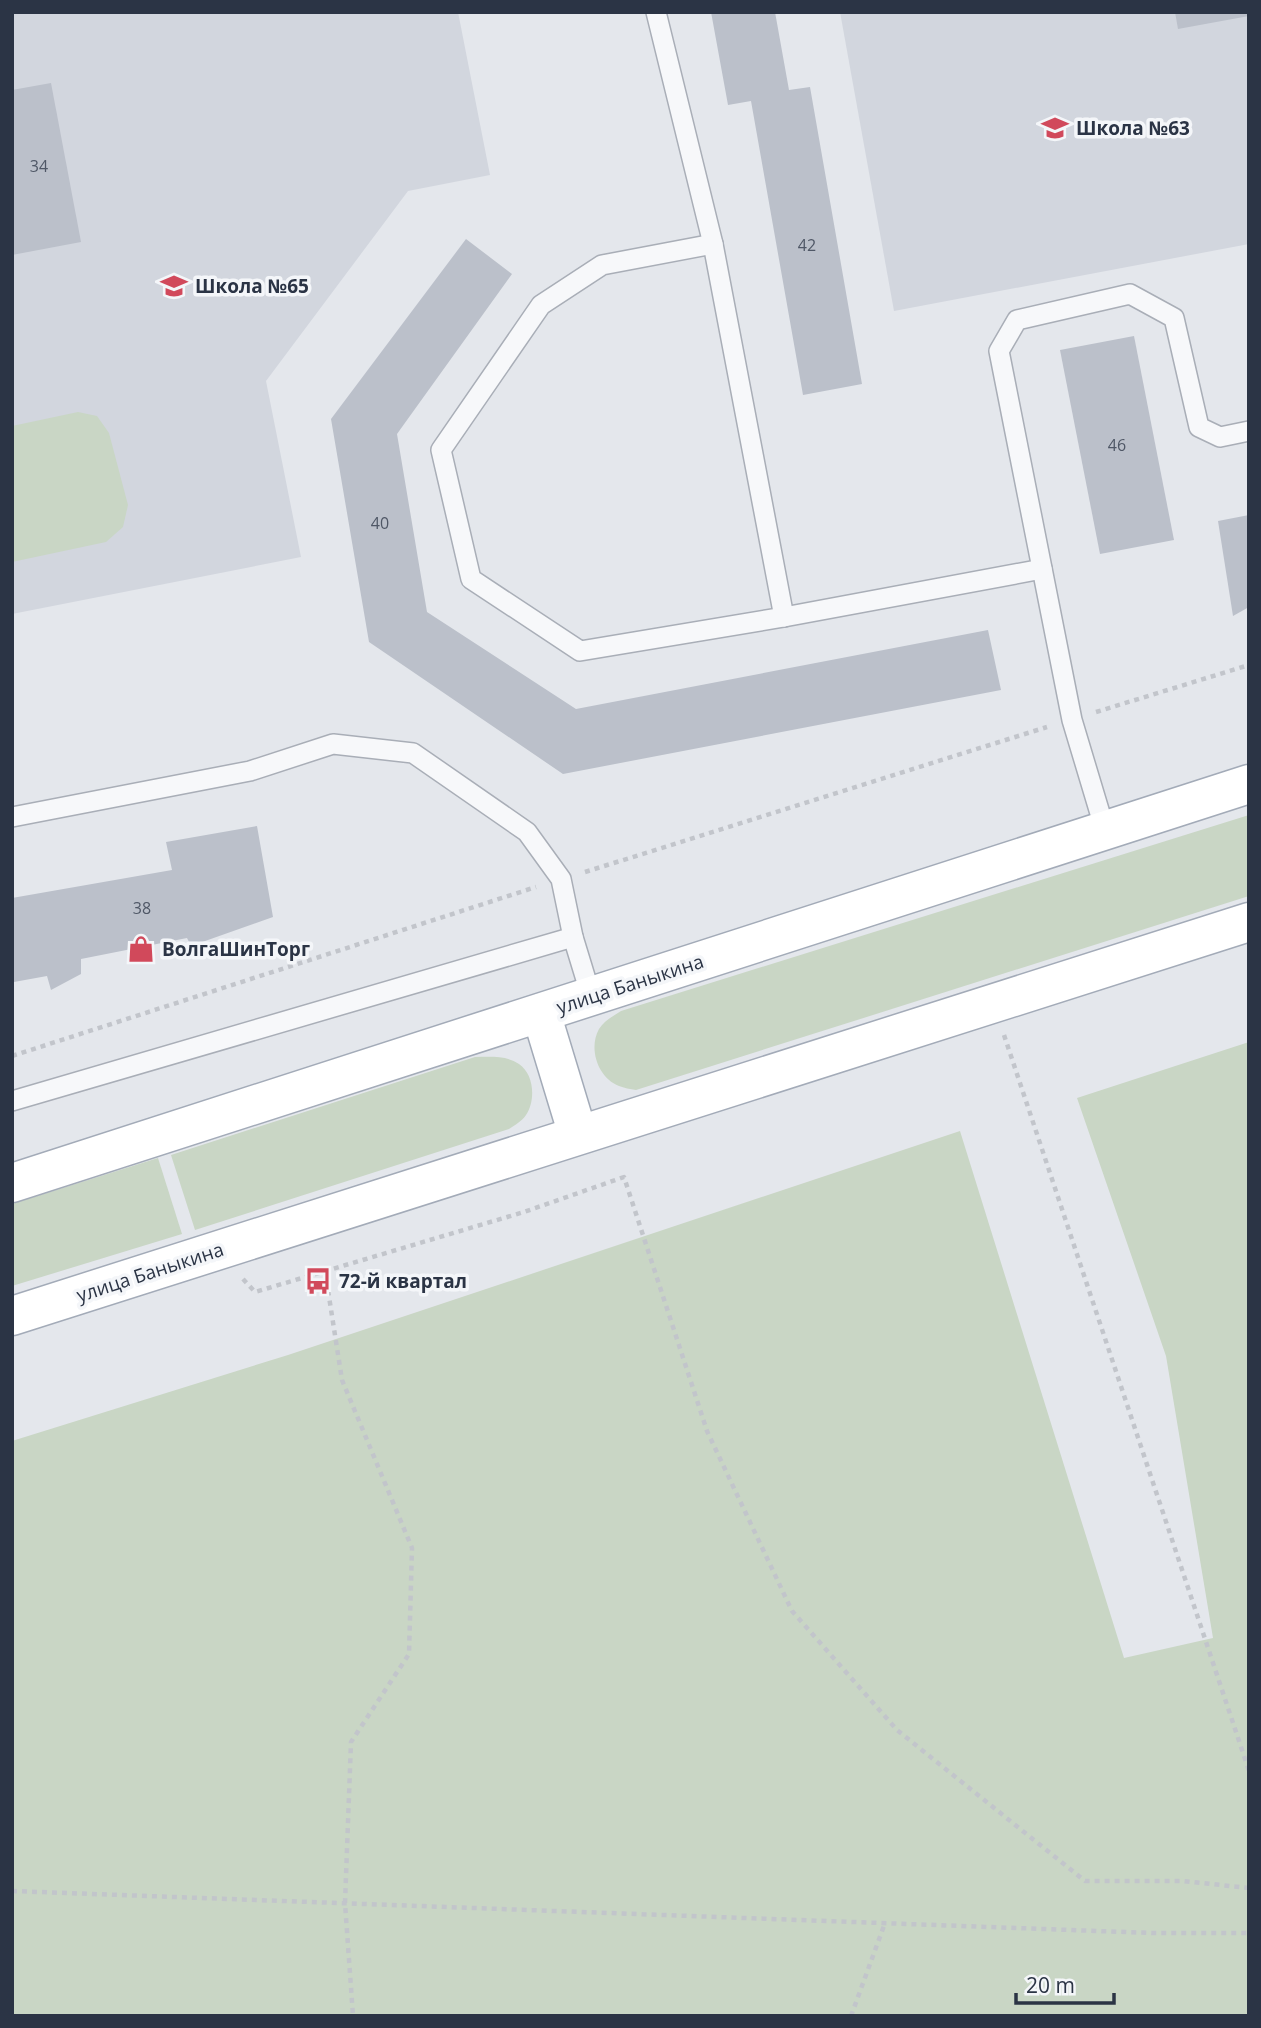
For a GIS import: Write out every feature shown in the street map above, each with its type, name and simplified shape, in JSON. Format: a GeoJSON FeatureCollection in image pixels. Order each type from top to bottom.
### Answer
{"type":"FeatureCollection","features":[{"type":"Feature","properties":{"kind":"main road","name":"улица Баныкина"},"geometry":{"type":"LineString","coordinates":[[12,1183],[1249,784]]}},
{"type":"Feature","properties":{"kind":"main road","name":"улица Баныкина"},"geometry":{"type":"LineString","coordinates":[[12,1316],[1249,922]]}},
{"type":"Feature","properties":{"kind":"main road"},"geometry":{"type":"LineString","coordinates":[[541,1013],[578,1135]]}},
{"type":"Feature","properties":{"kind":"lane"},"geometry":{"type":"LineString","coordinates":[[656,12],[713,244],[784,617]]}},
{"type":"Feature","properties":{"kind":"lane"},"geometry":{"type":"LineString","coordinates":[[713,244],[602,265],[541,305],[441,450],[471,579],[580,651],[784,617],[1042,569]]}},
{"type":"Feature","properties":{"kind":"lane"},"geometry":{"type":"LineString","coordinates":[[1105,830],[1072,720],[999,351],[1017,320],[1130,294],[1174,318],[1199,427],[1220,436],[1249,431]]}},
{"type":"Feature","properties":{"kind":"lane"},"geometry":{"type":"LineString","coordinates":[[12,817],[250,771],[333,744],[413,753],[527,832],[561,879],[573,937],[591,996]]}},
{"type":"Feature","properties":{"kind":"lane"},"geometry":{"type":"LineString","coordinates":[[12,1101],[573,937]]}},
{"type":"Feature","properties":{"kind":"path"},"geometry":{"type":"LineString","coordinates":[[12,1056],[561,879],[1249,665]]}},
{"type":"Feature","properties":{"kind":"path"},"geometry":{"type":"LineString","coordinates":[[993,1003],[1249,1771]]}},
{"type":"Feature","properties":{"kind":"path"},"geometry":{"type":"LineString","coordinates":[[216,1251],[255,1292],[524,1212],[624,1177],[707,1431],[792,1611],[800,1621],[897,1730],[1085,1881],[1183,1881],[1249,1888]]}},
{"type":"Feature","properties":{"kind":"path"},"geometry":{"type":"LineString","coordinates":[[326,1271],[342,1380],[412,1548],[410,1654],[351,1742],[345,1903],[352,2016]]}},
{"type":"Feature","properties":{"kind":"path"},"geometry":{"type":"LineString","coordinates":[[12,1891],[1152,1933],[1249,1934]]}},
{"type":"Feature","properties":{"kind":"path"},"geometry":{"type":"LineString","coordinates":[[851,2016],[885,1923]]}},
{"type":"Feature","properties":{"kind":"shaded area","name":"Школа №65"},"geometry":{"type":"Polygon","coordinates":[[[12,12],[458,12],[490,175],[408,191],[266,381],[301,557],[12,614],[12,12]]]}},
{"type":"Feature","properties":{"kind":"shaded area","name":"Школа №63"},"geometry":{"type":"Polygon","coordinates":[[[840,12],[1249,12],[1249,244],[894,311],[840,12]]]}},
{"type":"Feature","properties":{"kind":"green space"},"geometry":{"type":"Polygon","coordinates":[[[78,412],[97,416],[109,433],[128,505],[123,527],[106,542],[12,562],[12,426],[78,412]]]}},
{"type":"Feature","properties":{"kind":"green space"},"geometry":{"type":"Polygon","coordinates":[[[1249,815],[1249,896],[636,1090],[621,1087],[605,1077],[597,1062],[595,1045],[599,1029],[621,1011],[1249,815]]]}},
{"type":"Feature","properties":{"kind":"green space"},"geometry":{"type":"Polygon","coordinates":[[[1249,1042],[1249,2016],[12,2016],[12,1441],[288,1355],[960,1131],[1124,1658],[1213,1638],[1166,1356],[1077,1098],[1249,1042]]]}},
{"type":"Feature","properties":{"kind":"green space"},"geometry":{"type":"Polygon","coordinates":[[[475,1057],[509,1059],[519,1064],[528,1074],[532,1088],[529,1109],[522,1119],[509,1129],[195,1230],[171,1155],[475,1057]]]}},
{"type":"Feature","properties":{"kind":"green space"},"geometry":{"type":"Polygon","coordinates":[[[158,1158],[182,1234],[12,1286],[12,1204],[158,1158]]]}},
{"type":"Feature","properties":{"kind":"building"},"geometry":{"type":"Polygon","coordinates":[[[711,12],[775,12],[789,90],[810,87],[862,384],[803,395],[751,101],[728,105],[711,12]]]}},
{"type":"Feature","properties":{"kind":"building"},"geometry":{"type":"Polygon","coordinates":[[[1175,12],[1249,12],[1249,16],[1178,29],[1175,12]]]}},
{"type":"Feature","properties":{"kind":"building"},"geometry":{"type":"Polygon","coordinates":[[[51,83],[81,242],[12,255],[12,90],[51,83]]]}},
{"type":"Feature","properties":{"kind":"building"},"geometry":{"type":"Polygon","coordinates":[[[466,239],[512,274],[397,434],[427,612],[576,709],[988,630],[1001,690],[563,774],[369,642],[331,419],[466,239]]]}},
{"type":"Feature","properties":{"kind":"building"},"geometry":{"type":"Polygon","coordinates":[[[1134,336],[1174,540],[1100,554],[1060,350],[1134,336]]]}},
{"type":"Feature","properties":{"kind":"building"},"geometry":{"type":"Polygon","coordinates":[[[1249,515],[1249,607],[1233,616],[1218,521],[1249,515]]]}},
{"type":"Feature","properties":{"kind":"building"},"geometry":{"type":"Polygon","coordinates":[[[257,826],[273,917],[191,946],[187,938],[81,959],[81,974],[51,990],[47,976],[14,982],[12,898],[172,870],[166,842],[257,826]]]}},
{"type":"Feature","properties":{"kind":"place","name":"Школа №63"},"geometry":{"type":"Point","coordinates":[1055,128]}},
{"type":"Feature","properties":{"kind":"place","name":"Школа №65"},"geometry":{"type":"Point","coordinates":[174,286]}},
{"type":"Feature","properties":{"kind":"place","name":"ВолгаШинТорг"},"geometry":{"type":"Point","coordinates":[141,949]}},
{"type":"Feature","properties":{"kind":"place","name":"72-й квартал"},"geometry":{"type":"Point","coordinates":[318,1281]}}]}
